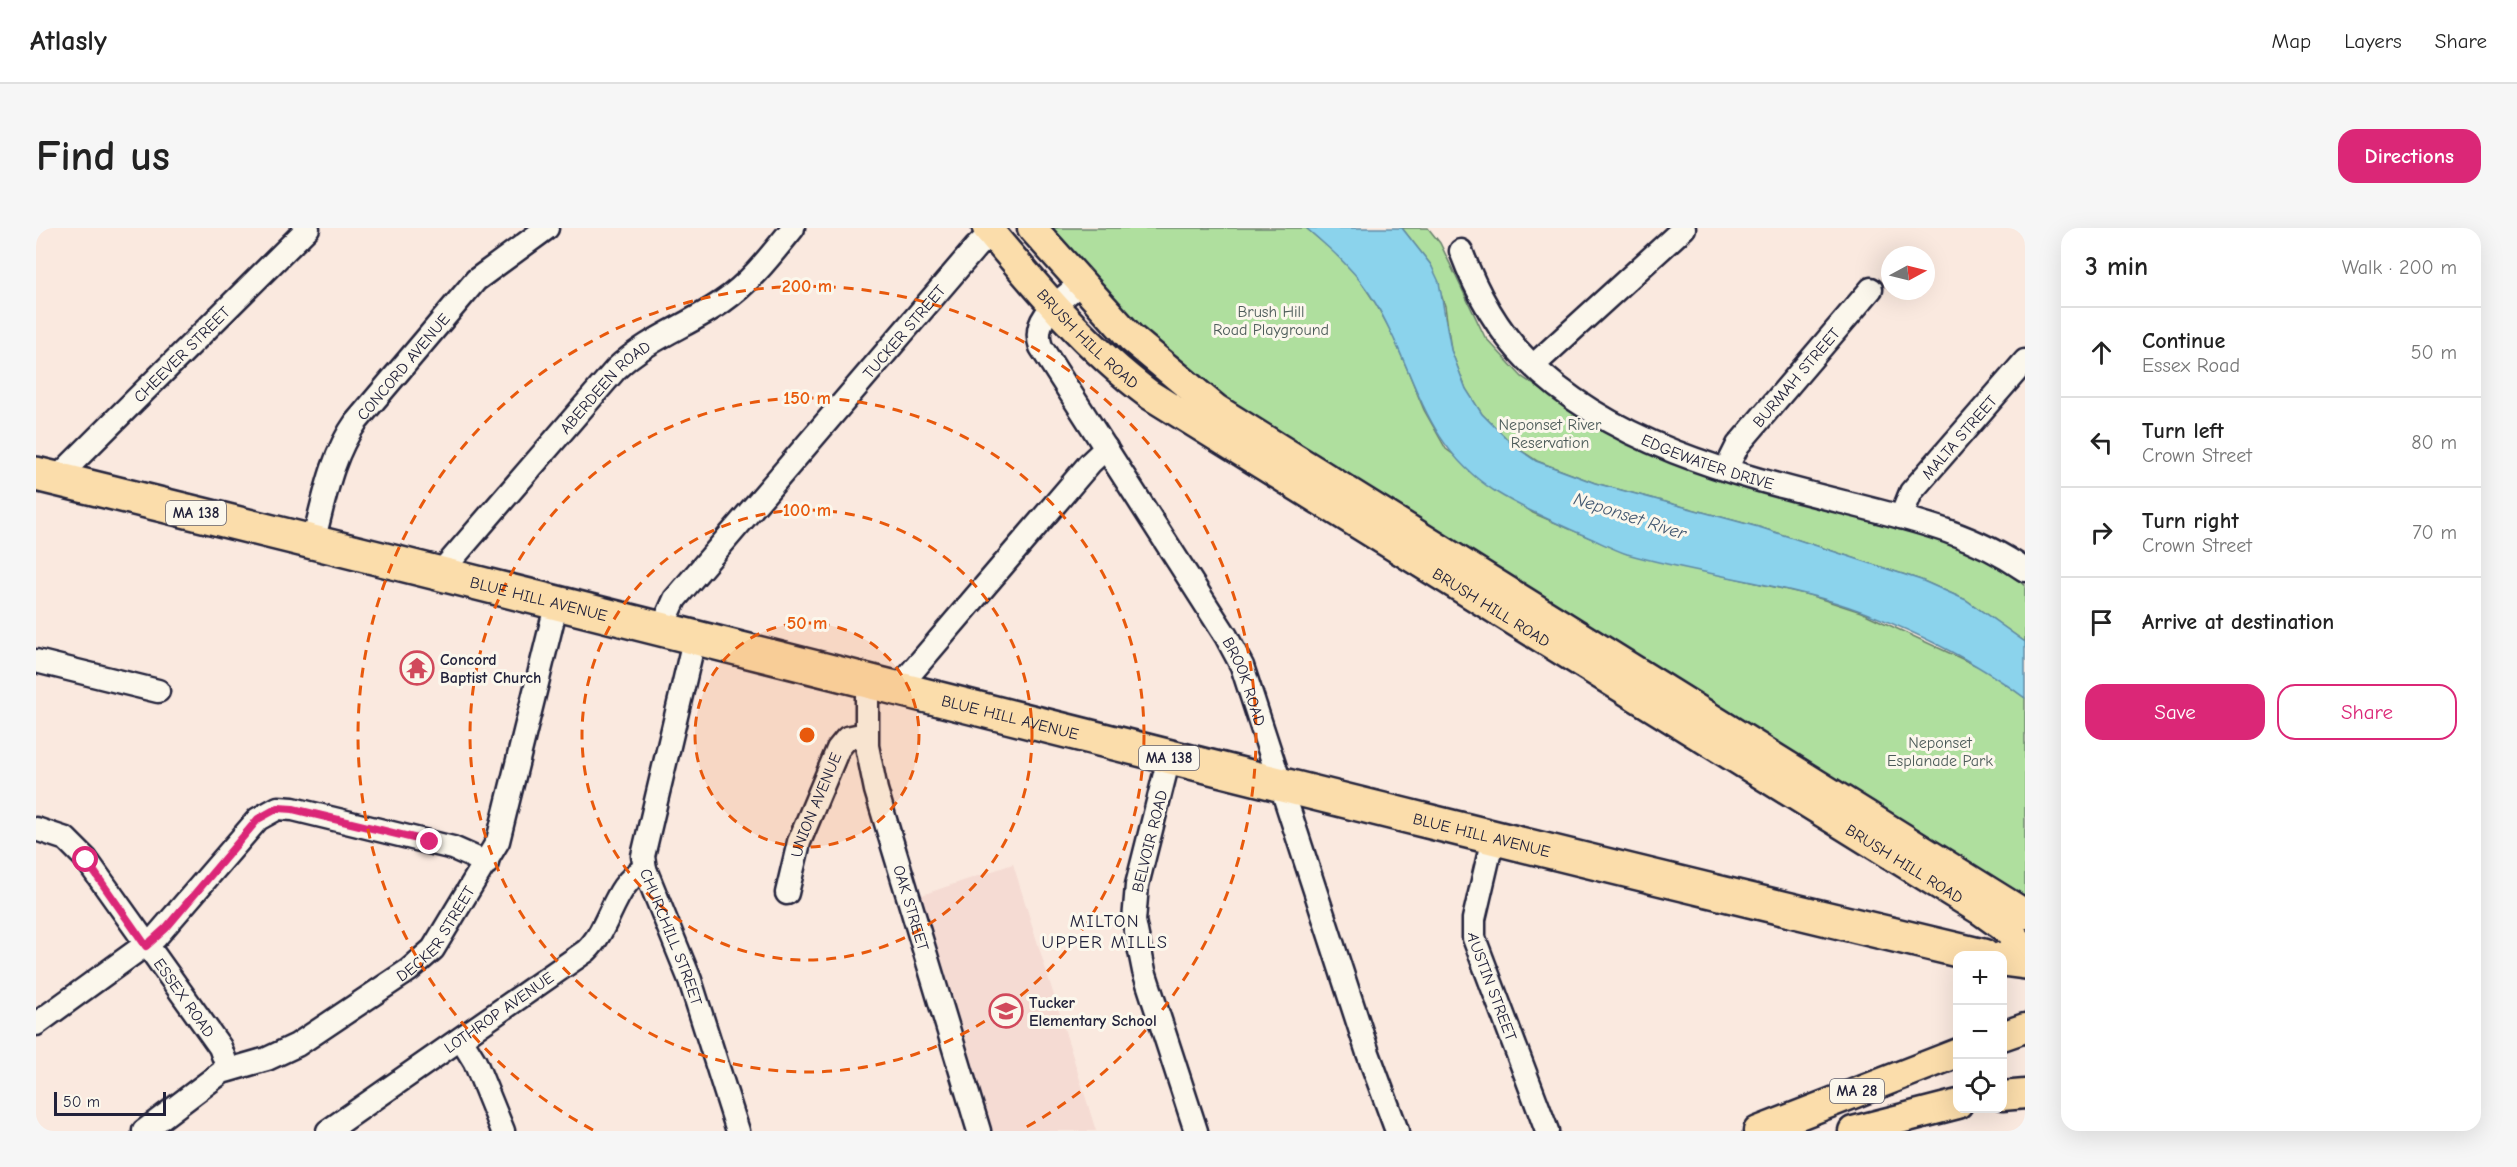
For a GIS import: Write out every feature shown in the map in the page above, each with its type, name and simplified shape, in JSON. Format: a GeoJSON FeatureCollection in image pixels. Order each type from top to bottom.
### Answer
{"type":"FeatureCollection","features":[{"type":"Feature","properties":{"kind":"highway","name":"BLUE HILL AVENUE"},"geometry":{"type":"LineString","coordinates":[[46,477],[662,628],[1282,786],[1962,951]]}},
{"type":"Feature","properties":{"kind":"highway"},"geometry":{"type":"LineString","coordinates":[[2007,960],[2025,962]]}},
{"type":"Feature","properties":{"kind":"main road","name":"BRUSH HILL ROAD"},"geometry":{"type":"LineString","coordinates":[[1032,228],[1131,338],[1216,409],[1471,583],[1980,910],[2009,931],[2025,949]]}},
{"type":"Feature","properties":{"kind":"main road","name":"BRUSH HILL ROAD"},"geometry":{"type":"LineString","coordinates":[[989,231],[1054,306],[1106,360],[1150,395],[1471,583],[1774,756],[2025,914]]}},
{"type":"Feature","properties":{"kind":"main road"},"geometry":{"type":"LineString","coordinates":[[2007,1034],[2025,1028]]}},
{"type":"Feature","properties":{"kind":"main road","name":"MA 28"},"geometry":{"type":"LineString","coordinates":[[1758,1131],[1953,1055]]}},
{"type":"Feature","properties":{"kind":"main road"},"geometry":{"type":"LineString","coordinates":[[1912,1070],[1907,1079],[1906,1094],[1918,1106],[1929,1110]]}},
{"type":"Feature","properties":{"kind":"main road"},"geometry":{"type":"LineString","coordinates":[[1862,1128],[1883,1116],[1886,1105],[1882,1096],[1874,1090],[1865,1088]]}},
{"type":"Feature","properties":{"kind":"main road"},"geometry":{"type":"LineString","coordinates":[[2007,1096],[2025,1094]]}},
{"type":"Feature","properties":{"kind":"main road","name":"MA 28"},"geometry":{"type":"LineString","coordinates":[[1862,1128],[1953,1105]]}},
{"type":"Feature","properties":{"kind":"street","name":"CHEEVER STREET"},"geometry":{"type":"LineString","coordinates":[[46,477],[308,228]]}},
{"type":"Feature","properties":{"kind":"street","name":"CONCORD AVENUE"},"geometry":{"type":"LineString","coordinates":[[313,542],[333,467],[343,442],[356,422],[476,280],[547,228]]}},
{"type":"Feature","properties":{"kind":"street","name":"ABERDEEN ROAD"},"geometry":{"type":"LineString","coordinates":[[440,573],[616,369],[645,345],[724,300],[748,279],[793,228]]}},
{"type":"Feature","properties":{"kind":"street"},"geometry":{"type":"LineString","coordinates":[[1534,365],[1684,228]]}},
{"type":"Feature","properties":{"kind":"street","name":"TUCKER STREET"},"geometry":{"type":"LineString","coordinates":[[662,628],[675,599],[989,231]]}},
{"type":"Feature","properties":{"kind":"street","name":"EDGEWATER DRIVE"},"geometry":{"type":"LineString","coordinates":[[1461,252],[1474,284],[1492,316],[1534,365],[1547,379],[1620,427],[1726,469],[1776,485],[1901,517],[1973,540],[2025,570]]}},
{"type":"Feature","properties":{"kind":"street","name":"BROOK ROAD"},"geometry":{"type":"LineString","coordinates":[[1081,283],[1054,306],[1038,326],[1041,346],[1234,649],[1249,683],[1364,1043],[1396,1131]]}},
{"type":"Feature","properties":{"kind":"street","name":"BURMAH STREET"},"geometry":{"type":"LineString","coordinates":[[1726,469],[1738,445],[1871,289]]}},
{"type":"Feature","properties":{"kind":"street","name":"MALTA STREET"},"geometry":{"type":"LineString","coordinates":[[1901,517],[1911,492],[2025,361]]}},
{"type":"Feature","properties":{"kind":"street"},"geometry":{"type":"LineString","coordinates":[[882,684],[1089,463],[1106,448]]}},
{"type":"Feature","properties":{"kind":"street","name":"DECKER STREET"},"geometry":{"type":"LineString","coordinates":[[144,1131],[215,1076],[228,1069],[267,1059],[297,1045],[416,965],[437,942],[487,863],[503,824],[557,602]]}},
{"type":"Feature","properties":{"kind":"street","name":"CHURCHILL STREET"},"geometry":{"type":"LineString","coordinates":[[694,636],[644,842],[645,869],[690,980],[738,1131]]}},
{"type":"Feature","properties":{"kind":"street"},"geometry":{"type":"LineString","coordinates":[[36,661],[158,691]]}},
{"type":"Feature","properties":{"kind":"street","name":"OAK STREET"},"geometry":{"type":"LineString","coordinates":[[882,684],[866,734],[872,775],[890,842],[979,1131]]}},
{"type":"Feature","properties":{"kind":"street","name":"UNION AVENUE"},"geometry":{"type":"LineString","coordinates":[[787,893],[799,842],[838,749],[848,738],[866,734]]}},
{"type":"Feature","properties":{"kind":"street","name":"BELVOIR ROAD"},"geometry":{"type":"LineString","coordinates":[[1169,758],[1137,885],[1134,921],[1144,971],[1196,1131]]}},
{"type":"Feature","properties":{"kind":"street"},"geometry":{"type":"LineString","coordinates":[[36,1024],[146,946],[166,928],[258,819],[278,808],[293,809],[374,827],[453,848],[487,863]]}},
{"type":"Feature","properties":{"kind":"street","name":"ESSEX ROAD"},"geometry":{"type":"LineString","coordinates":[[36,830],[59,836],[73,845],[220,1047],[228,1069]]}},
{"type":"Feature","properties":{"kind":"street","name":"AUSTIN STREET"},"geometry":{"type":"LineString","coordinates":[[1493,838],[1474,919],[1474,938],[1547,1131]]}},
{"type":"Feature","properties":{"kind":"street","name":"LOTHROP AVENUE"},"geometry":{"type":"LineString","coordinates":[[328,1131],[586,951],[599,936],[628,880],[645,869]]}},
{"type":"Feature","properties":{"kind":"street"},"geometry":{"type":"LineString","coordinates":[[461,1039],[475,1062],[503,1131]]}},
{"type":"Feature","properties":{"kind":"shaded area","name":"Tucker Elementary School"},"geometry":{"type":"Polygon","coordinates":[[[1013,864],[1096,1131],[990,1131],[919,896],[1013,864]]]}},
{"type":"Feature","properties":{"kind":"green space","name":"Brush Hill Road Playground"},"geometry":{"type":"Polygon","coordinates":[[[1046,228],[1306,228],[1358,277],[1376,304],[1394,337],[1424,410],[1446,449],[1533,513],[1625,553],[1809,595],[1861,612],[1986,670],[2025,698],[2025,907],[1239,410],[1158,347],[1046,228]]]}},
{"type":"Feature","properties":{"kind":"green space","name":"Neponset River Reservation"},"geometry":{"type":"Polygon","coordinates":[[[1402,228],[1428,228],[1440,243],[1485,337],[1522,377],[1584,418],[1647,453],[1686,469],[1746,489],[1905,529],[1980,556],[2025,585],[2025,642],[1966,600],[1921,580],[1762,528],[1595,483],[1537,461],[1514,446],[1482,414],[1466,389],[1451,350],[1445,306],[1431,265],[1402,228]]]}},
{"type":"Feature","properties":{"kind":"water","name":"Neponset River"},"geometry":{"type":"Polygon","coordinates":[[[1306,228],[1402,228],[1431,265],[1439,282],[1451,350],[1466,389],[1482,414],[1514,446],[1536,461],[1595,483],[1762,528],[1921,580],[1966,600],[2025,642],[2025,698],[1976,666],[1893,624],[1836,603],[1786,589],[1627,554],[1538,514],[1496,492],[1471,473],[1436,430],[1390,330],[1369,293],[1344,263],[1306,228]]]}},
{"type":"Feature","properties":{"kind":"place","name":"Concord Baptist Church"},"geometry":{"type":"Point","coordinates":[417,668]}},
{"type":"Feature","properties":{"kind":"place","name":"Tucker Elementary School"},"geometry":{"type":"Point","coordinates":[1006,1011]}},
{"type":"Feature","properties":{"kind":"district","name":"MILTON UPPER MILLS"},"geometry":{"type":"Point","coordinates":[1105,931]}},
{"type":"Feature","properties":{"kind":"route"},"geometry":{"type":"LineString","coordinates":[[86,860],[146,946],[166,928],[258,819],[271,810],[293,809],[430,842]]}},
{"type":"Feature","properties":{"kind":"park label","name":"Neponset Esplanade Park"},"geometry":{"type":"Point","coordinates":[1940,751]}}]}
